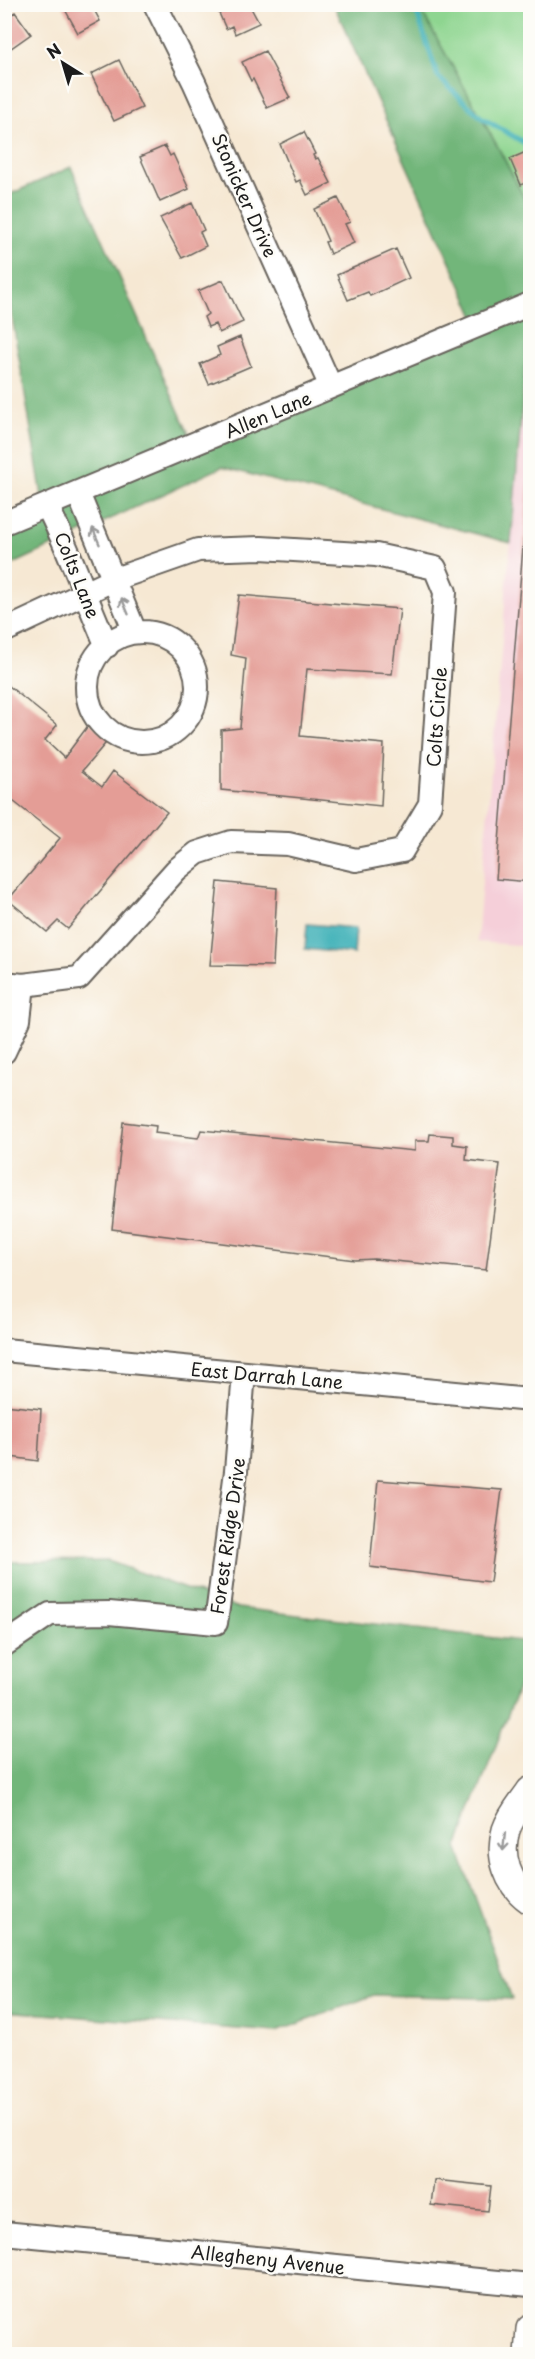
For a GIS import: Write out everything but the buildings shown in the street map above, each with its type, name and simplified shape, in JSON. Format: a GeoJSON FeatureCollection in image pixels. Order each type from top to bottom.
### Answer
{"type":"FeatureCollection","features":[{"type":"Feature","properties":{"kind":"main road"},"geometry":{"type":"LineString","coordinates":[[531,1791],[512,1816],[506,1831],[503,1849],[505,1866],[513,1883],[531,1900]]}},
{"type":"Feature","properties":{"kind":"main road"},"geometry":{"type":"LineString","coordinates":[[528,2355],[531,2329]]}},
{"type":"Feature","properties":{"kind":"street","name":"Stonicker Drive"},"geometry":{"type":"LineString","coordinates":[[155,4],[195,82],[331,387]]}},
{"type":"Feature","properties":{"kind":"street","name":"Allen Lane"},"geometry":{"type":"LineString","coordinates":[[4,523],[531,304]]}},
{"type":"Feature","properties":{"kind":"street","name":"Colts Lane"},"geometry":{"type":"LineString","coordinates":[[78,493],[135,632]]}},
{"type":"Feature","properties":{"kind":"street","name":"Colts Lane"},"geometry":{"type":"LineString","coordinates":[[47,506],[68,546],[84,593],[107,646]]}},
{"type":"Feature","properties":{"kind":"street","name":"Colts Circle"},"geometry":{"type":"LineString","coordinates":[[4,631],[115,579],[198,550],[261,548],[376,555],[435,568],[445,592],[430,804],[402,851],[356,860],[288,844],[231,842],[197,852],[176,870],[79,978],[14,984]]}},
{"type":"Feature","properties":{"kind":"street"},"geometry":{"type":"LineString","coordinates":[[135,632],[154,633],[172,640],[186,652],[195,669],[197,688],[194,706],[184,722],[170,734],[153,741],[136,742],[119,737],[104,727],[93,713],[88,696],[87,679],[93,662],[107,646],[135,632]]}},
{"type":"Feature","properties":{"kind":"street"},"geometry":{"type":"LineString","coordinates":[[4,1052],[19,1020],[14,984]]}},
{"type":"Feature","properties":{"kind":"street","name":"East Darrah Lane"},"geometry":{"type":"LineString","coordinates":[[4,1350],[531,1400]]}},
{"type":"Feature","properties":{"kind":"street","name":"Forest Ridge Drive"},"geometry":{"type":"LineString","coordinates":[[4,1645],[50,1614],[110,1613],[216,1623],[236,1471],[244,1373]]}},
{"type":"Feature","properties":{"kind":"street","name":"Allegheny Avenue"},"geometry":{"type":"LineString","coordinates":[[4,2233],[531,2285]]}},
{"type":"Feature","properties":{"kind":"shaded area"},"geometry":{"type":"Polygon","coordinates":[[[530,304],[530,946],[477,942],[530,304]]]}},
{"type":"Feature","properties":{"kind":"green space"},"geometry":{"type":"Polygon","coordinates":[[[334,5],[418,5],[500,151],[530,210],[530,304],[511,543],[222,467],[5,568],[5,531],[45,514],[5,275],[4,197],[71,167],[196,450],[481,330],[334,5]]]}},
{"type":"Feature","properties":{"kind":"green space"},"geometry":{"type":"Polygon","coordinates":[[[418,5],[530,5],[530,210],[500,151],[418,5]]]}},
{"type":"Feature","properties":{"kind":"green space"},"geometry":{"type":"Polygon","coordinates":[[[108,1561],[238,1608],[530,1642],[530,1657],[457,1847],[512,1999],[374,1995],[276,2032],[5,2011],[4,1562],[108,1561]]]}},
{"type":"Feature","properties":{"kind":"water"},"geometry":{"type":"Polygon","coordinates":[[[307,924],[356,928],[354,954],[305,949],[307,924]]]}},
{"type":"Feature","properties":{"kind":"waterway"},"geometry":{"type":"LineString","coordinates":[[414,4],[438,77],[482,118],[530,146]]}}]}
